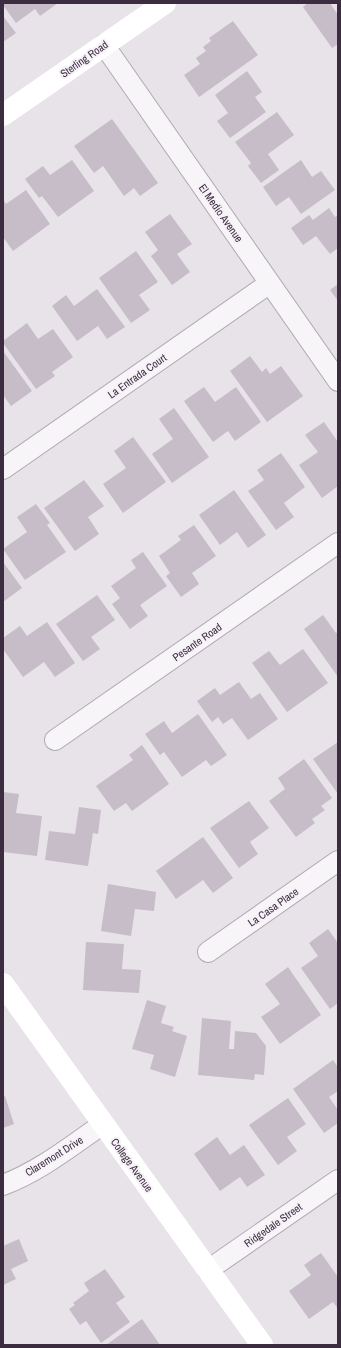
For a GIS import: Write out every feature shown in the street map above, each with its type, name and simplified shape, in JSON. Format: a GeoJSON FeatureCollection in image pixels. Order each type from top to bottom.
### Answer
{"type":"FeatureCollection","features":[{"type":"Feature","properties":{"kind":"street","name":"Sterling Road"},"geometry":{"type":"LineString","coordinates":[[3,116],[165,3]]}},
{"type":"Feature","properties":{"kind":"street","name":"El Medio Avenue"},"geometry":{"type":"LineString","coordinates":[[104,45],[338,381]]}},
{"type":"Feature","properties":{"kind":"street","name":"La Entrada Court"},"geometry":{"type":"LineString","coordinates":[[3,469],[270,283]]}},
{"type":"Feature","properties":{"kind":"street","name":"Pesante Road"},"geometry":{"type":"LineString","coordinates":[[55,740],[338,543]]}},
{"type":"Feature","properties":{"kind":"street","name":"La Casa Place"},"geometry":{"type":"LineString","coordinates":[[208,952],[338,861]]}},
{"type":"Feature","properties":{"kind":"street","name":"College Avenue"},"geometry":{"type":"LineString","coordinates":[[3,984],[262,1345]]}},
{"type":"Feature","properties":{"kind":"street","name":"Claremont Drive"},"geometry":{"type":"LineString","coordinates":[[3,1185],[14,1181],[47,1163],[103,1124]]}},
{"type":"Feature","properties":{"kind":"street","name":"Ridgedale Street"},"geometry":{"type":"LineString","coordinates":[[208,1270],[338,1180]]}},
{"type":"Feature","properties":{"kind":"building"},"geometry":{"type":"Polygon","coordinates":[[[3,3],[58,3],[40,16],[35,9],[16,23],[3,3]]]}},
{"type":"Feature","properties":{"kind":"building"},"geometry":{"type":"Polygon","coordinates":[[[308,3],[330,3],[338,15],[338,44],[332,48],[303,7],[308,3]]]}},
{"type":"Feature","properties":{"kind":"building"},"geometry":{"type":"Polygon","coordinates":[[[3,16],[16,33],[3,42],[3,16]]]}},
{"type":"Feature","properties":{"kind":"building"},"geometry":{"type":"Polygon","coordinates":[[[233,21],[258,55],[199,97],[184,75],[200,64],[196,58],[206,51],[203,47],[211,41],[209,38],[233,21]]]}},
{"type":"Feature","properties":{"kind":"building"},"geometry":{"type":"Polygon","coordinates":[[[247,71],[262,92],[255,97],[266,112],[230,138],[217,121],[228,113],[215,95],[247,71]]]}},
{"type":"Feature","properties":{"kind":"building"},"geometry":{"type":"Polygon","coordinates":[[[277,112],[294,135],[268,154],[279,170],[261,183],[248,166],[251,163],[235,142],[277,112]]]}},
{"type":"Feature","properties":{"kind":"building"},"geometry":{"type":"Polygon","coordinates":[[[112,119],[158,183],[140,196],[134,188],[124,196],[103,166],[94,173],[74,146],[112,119]]]}},
{"type":"Feature","properties":{"kind":"building"},"geometry":{"type":"Polygon","coordinates":[[[72,160],[94,191],[58,217],[42,196],[39,198],[25,179],[43,166],[50,175],[72,160]]]}},
{"type":"Feature","properties":{"kind":"building"},"geometry":{"type":"Polygon","coordinates":[[[301,160],[312,177],[321,171],[335,190],[301,214],[289,197],[276,206],[263,187],[301,160]]]}},
{"type":"Feature","properties":{"kind":"building"},"geometry":{"type":"Polygon","coordinates":[[[26,190],[50,224],[13,251],[3,237],[3,199],[6,204],[26,190]]]}},
{"type":"Feature","properties":{"kind":"building"},"geometry":{"type":"Polygon","coordinates":[[[329,208],[335,217],[338,215],[338,248],[330,254],[316,236],[303,245],[291,228],[309,215],[313,220],[329,208]]]}},
{"type":"Feature","properties":{"kind":"building"},"geometry":{"type":"Polygon","coordinates":[[[170,214],[192,244],[177,254],[190,272],[172,285],[151,256],[158,250],[145,232],[170,214]]]}},
{"type":"Feature","properties":{"kind":"building"},"geometry":{"type":"Polygon","coordinates":[[[136,251],[158,282],[139,295],[150,310],[131,323],[99,278],[136,251]]]}},
{"type":"Feature","properties":{"kind":"building"},"geometry":{"type":"Polygon","coordinates":[[[338,284],[338,301],[330,290],[338,284]]]}},
{"type":"Feature","properties":{"kind":"building"},"geometry":{"type":"Polygon","coordinates":[[[97,289],[125,327],[107,339],[98,326],[77,341],[52,306],[66,295],[74,306],[97,289]]]}},
{"type":"Feature","properties":{"kind":"building"},"geometry":{"type":"Polygon","coordinates":[[[27,323],[38,339],[53,329],[73,357],[52,372],[55,376],[36,389],[3,343],[3,341],[27,323]]]}},
{"type":"Feature","properties":{"kind":"building"},"geometry":{"type":"Polygon","coordinates":[[[3,351],[32,391],[11,406],[3,395],[3,351]]]}},
{"type":"Feature","properties":{"kind":"building"},"geometry":{"type":"Polygon","coordinates":[[[250,356],[262,372],[266,368],[270,374],[281,366],[303,396],[267,422],[230,371],[250,356]]]}},
{"type":"Feature","properties":{"kind":"building"},"geometry":{"type":"Polygon","coordinates":[[[204,387],[215,402],[236,387],[261,422],[235,441],[228,431],[213,442],[184,401],[204,387]]]}},
{"type":"Feature","properties":{"kind":"building"},"geometry":{"type":"Polygon","coordinates":[[[174,408],[209,457],[172,483],[152,454],[173,439],[159,419],[174,408]]]}},
{"type":"Feature","properties":{"kind":"building"},"geometry":{"type":"Polygon","coordinates":[[[324,422],[338,442],[338,486],[322,498],[299,465],[318,452],[305,435],[324,422]]]}},
{"type":"Feature","properties":{"kind":"building"},"geometry":{"type":"Polygon","coordinates":[[[133,437],[166,482],[123,513],[103,484],[126,468],[114,451],[133,437]]]}},
{"type":"Feature","properties":{"kind":"building"},"geometry":{"type":"Polygon","coordinates":[[[281,453],[305,487],[284,503],[294,517],[276,530],[248,491],[264,480],[257,470],[281,453]]]}},
{"type":"Feature","properties":{"kind":"building"},"geometry":{"type":"Polygon","coordinates":[[[84,480],[104,506],[88,517],[99,534],[75,551],[44,508],[84,480]]]}},
{"type":"Feature","properties":{"kind":"building"},"geometry":{"type":"Polygon","coordinates":[[[234,490],[266,535],[248,548],[237,532],[220,545],[199,515],[234,490]]]}},
{"type":"Feature","properties":{"kind":"building"},"geometry":{"type":"Polygon","coordinates":[[[36,504],[50,523],[47,525],[66,552],[25,580],[3,549],[27,532],[17,517],[36,504]]]}},
{"type":"Feature","properties":{"kind":"building"},"geometry":{"type":"Polygon","coordinates":[[[194,525],[216,556],[192,573],[199,584],[181,597],[166,576],[170,573],[159,556],[181,540],[178,536],[194,525]]]}},
{"type":"Feature","properties":{"kind":"building"},"geometry":{"type":"Polygon","coordinates":[[[143,552],[167,586],[140,605],[148,616],[130,629],[112,604],[120,598],[111,586],[136,568],[131,560],[143,552]]]}},
{"type":"Feature","properties":{"kind":"building"},"geometry":{"type":"Polygon","coordinates":[[[3,562],[22,588],[3,602],[3,562]]]}},
{"type":"Feature","properties":{"kind":"building"},"geometry":{"type":"Polygon","coordinates":[[[97,595],[115,620],[91,637],[100,649],[83,661],[56,624],[97,595]]]}},
{"type":"Feature","properties":{"kind":"building"},"geometry":{"type":"Polygon","coordinates":[[[323,615],[336,633],[338,632],[338,677],[304,629],[323,615]]]}},
{"type":"Feature","properties":{"kind":"building"},"geometry":{"type":"Polygon","coordinates":[[[47,622],[75,663],[55,677],[44,662],[23,677],[3,649],[3,638],[20,626],[27,636],[47,622]]]}},
{"type":"Feature","properties":{"kind":"building"},"geometry":{"type":"Polygon","coordinates":[[[303,649],[328,683],[287,712],[252,663],[269,651],[280,665],[303,649]]]}},
{"type":"Feature","properties":{"kind":"building"},"geometry":{"type":"Polygon","coordinates":[[[239,682],[251,699],[260,693],[278,719],[248,740],[232,718],[223,724],[218,717],[212,722],[197,701],[215,688],[220,695],[239,682]]]}},
{"type":"Feature","properties":{"kind":"building"},"geometry":{"type":"Polygon","coordinates":[[[198,714],[227,755],[211,766],[206,760],[182,777],[164,752],[160,755],[145,734],[164,721],[172,733],[198,714]]]}},
{"type":"Feature","properties":{"kind":"building"},"geometry":{"type":"Polygon","coordinates":[[[338,742],[338,794],[313,759],[338,742]]]}},
{"type":"Feature","properties":{"kind":"building"},"geometry":{"type":"Polygon","coordinates":[[[142,745],[169,784],[132,811],[126,803],[114,811],[96,786],[133,760],[129,755],[142,745]]]}},
{"type":"Feature","properties":{"kind":"building"},"geometry":{"type":"Polygon","coordinates":[[[304,759],[332,798],[321,806],[325,810],[312,819],[315,823],[296,837],[269,801],[285,789],[278,778],[304,759]]]}},
{"type":"Feature","properties":{"kind":"building"},"geometry":{"type":"Polygon","coordinates":[[[3,792],[19,794],[16,813],[42,816],[37,856],[3,852],[3,792]]]}},
{"type":"Feature","properties":{"kind":"building"},"geometry":{"type":"Polygon","coordinates":[[[249,801],[269,828],[250,842],[258,854],[239,868],[210,828],[249,801]]]}},
{"type":"Feature","properties":{"kind":"building"},"geometry":{"type":"Polygon","coordinates":[[[79,807],[101,810],[98,834],[93,833],[88,866],[45,860],[49,831],[75,834],[79,807]]]}},
{"type":"Feature","properties":{"kind":"building"},"geometry":{"type":"Polygon","coordinates":[[[203,837],[233,878],[213,893],[203,880],[176,899],[156,871],[203,837]]]}},
{"type":"Feature","properties":{"kind":"building"},"geometry":{"type":"Polygon","coordinates":[[[108,884],[156,892],[154,911],[135,909],[131,936],[101,931],[108,884]]]}},
{"type":"Feature","properties":{"kind":"building"},"geometry":{"type":"Polygon","coordinates":[[[328,929],[338,943],[338,1003],[330,1009],[301,968],[318,956],[309,943],[328,929]]]}},
{"type":"Feature","properties":{"kind":"building"},"geometry":{"type":"Polygon","coordinates":[[[86,942],[124,944],[122,969],[141,970],[139,993],[83,990],[86,942]]]}},
{"type":"Feature","properties":{"kind":"building"},"geometry":{"type":"Polygon","coordinates":[[[288,967],[321,1015],[280,1044],[261,1017],[280,1004],[265,984],[288,967]]]}},
{"type":"Feature","properties":{"kind":"building"},"geometry":{"type":"Polygon","coordinates":[[[147,1000],[166,1006],[161,1023],[174,1027],[172,1031],[187,1036],[175,1077],[150,1069],[154,1055],[132,1049],[147,1000]]]}},
{"type":"Feature","properties":{"kind":"building"},"geometry":{"type":"Polygon","coordinates":[[[202,1018],[231,1021],[229,1049],[234,1049],[235,1031],[256,1033],[266,1046],[264,1075],[255,1074],[254,1080],[198,1075],[202,1018]]]}},
{"type":"Feature","properties":{"kind":"building"},"geometry":{"type":"Polygon","coordinates":[[[333,1060],[338,1067],[338,1091],[329,1097],[338,1110],[338,1123],[324,1133],[293,1089],[333,1060]]]}},
{"type":"Feature","properties":{"kind":"building"},"geometry":{"type":"Polygon","coordinates":[[[5,1096],[14,1124],[3,1128],[3,1097],[5,1096]]]}},
{"type":"Feature","properties":{"kind":"building"},"geometry":{"type":"Polygon","coordinates":[[[288,1098],[306,1124],[287,1137],[297,1151],[278,1165],[249,1125],[288,1098]]]}},
{"type":"Feature","properties":{"kind":"building"},"geometry":{"type":"Polygon","coordinates":[[[217,1137],[230,1155],[244,1145],[265,1175],[247,1187],[240,1177],[220,1191],[194,1154],[217,1137]]]}},
{"type":"Feature","properties":{"kind":"building"},"geometry":{"type":"Polygon","coordinates":[[[19,1239],[28,1261],[11,1269],[16,1279],[3,1285],[3,1246],[19,1239]]]}},
{"type":"Feature","properties":{"kind":"building"},"geometry":{"type":"Polygon","coordinates":[[[321,1253],[338,1277],[338,1309],[333,1302],[309,1319],[289,1291],[311,1275],[304,1265],[321,1253]]]}},
{"type":"Feature","properties":{"kind":"building"},"geometry":{"type":"Polygon","coordinates":[[[105,1269],[125,1297],[116,1303],[130,1322],[101,1343],[86,1321],[80,1325],[69,1309],[75,1305],[73,1303],[89,1291],[84,1283],[105,1269]]]}},
{"type":"Feature","properties":{"kind":"building"},"geometry":{"type":"Polygon","coordinates":[[[142,1319],[160,1345],[106,1345],[142,1319]]]}}]}
